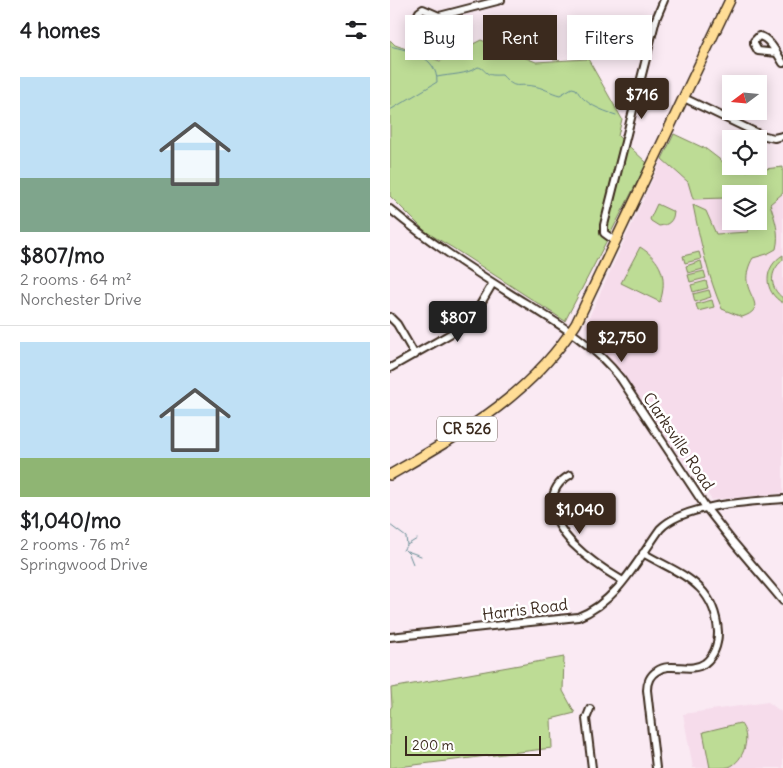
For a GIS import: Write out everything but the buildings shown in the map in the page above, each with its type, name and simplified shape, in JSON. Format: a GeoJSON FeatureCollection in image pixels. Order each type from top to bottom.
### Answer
{"type":"FeatureCollection","features":[{"type":"Feature","properties":{"kind":"main road","name":"CR 526"},"geometry":{"type":"LineString","coordinates":[[390,475],[458,435],[520,390],[543,368],[571,332],[730,0]]}},
{"type":"Feature","properties":{"kind":"street"},"geometry":{"type":"LineString","coordinates":[[443,15],[501,0]]}},
{"type":"Feature","properties":{"kind":"street"},"geometry":{"type":"LineString","coordinates":[[615,240],[604,232],[604,225],[656,19],[664,0]]}},
{"type":"Feature","properties":{"kind":"street"},"geometry":{"type":"LineString","coordinates":[[777,53],[783,63]]}},
{"type":"Feature","properties":{"kind":"street"},"geometry":{"type":"LineString","coordinates":[[684,98],[761,135],[774,138],[783,136]]}},
{"type":"Feature","properties":{"kind":"street","name":"Clarksville Road"},"geometry":{"type":"LineString","coordinates":[[390,209],[434,244],[571,332],[607,362],[621,379],[707,509],[783,601]]}},
{"type":"Feature","properties":{"kind":"street"},"geometry":{"type":"LineString","coordinates":[[390,368],[466,325],[493,283]]}},
{"type":"Feature","properties":{"kind":"street"},"geometry":{"type":"LineString","coordinates":[[390,317],[415,355]]}},
{"type":"Feature","properties":{"kind":"street"},"geometry":{"type":"LineString","coordinates":[[570,475],[562,481],[554,492],[552,504],[557,520],[566,536],[580,550],[623,581]]}},
{"type":"Feature","properties":{"kind":"street","name":"Harris Road"},"geometry":{"type":"LineString","coordinates":[[390,638],[578,617],[603,604],[616,591],[660,529],[670,520],[684,514],[707,509],[783,499]]}},
{"type":"Feature","properties":{"kind":"street"},"geometry":{"type":"LineString","coordinates":[[643,553],[695,582],[711,604],[718,630],[715,650],[705,663],[688,669],[661,668],[650,678],[647,690],[656,768]]}},
{"type":"Feature","properties":{"kind":"street"},"geometry":{"type":"LineString","coordinates":[[590,708],[586,719],[592,768]]}},
{"type":"Feature","properties":{"kind":"shaded area"},"geometry":{"type":"Polygon","coordinates":[[[662,159],[696,175],[750,185],[722,185],[722,230],[767,230],[767,188],[783,191],[783,493],[712,500],[585,326],[662,159]]]}},
{"type":"Feature","properties":{"kind":"shaded area"},"geometry":{"type":"Polygon","coordinates":[[[768,702],[783,713],[783,768],[693,768],[683,714],[768,702]]]}},
{"type":"Feature","properties":{"kind":"green space"},"geometry":{"type":"Polygon","coordinates":[[[390,40],[395,45],[405,49],[405,60],[473,60],[473,44],[481,40],[483,41],[483,60],[531,60],[536,62],[589,60],[622,119],[618,136],[647,163],[565,321],[426,232],[390,196],[390,40]]]}},
{"type":"Feature","properties":{"kind":"green space"},"geometry":{"type":"Polygon","coordinates":[[[674,134],[706,149],[722,161],[722,175],[767,175],[767,169],[783,167],[783,193],[770,204],[777,232],[776,249],[753,258],[749,266],[747,281],[755,306],[749,314],[742,317],[722,309],[709,271],[693,205],[706,211],[716,234],[767,230],[767,185],[722,185],[722,198],[693,199],[688,182],[662,159],[674,134]]]}},
{"type":"Feature","properties":{"kind":"green space"},"geometry":{"type":"Polygon","coordinates":[[[657,204],[674,212],[673,218],[668,224],[659,226],[651,221],[650,219],[657,204]]]}},
{"type":"Feature","properties":{"kind":"green space"},"geometry":{"type":"Polygon","coordinates":[[[640,247],[653,258],[661,270],[663,285],[660,302],[621,283],[640,247]]]}},
{"type":"Feature","properties":{"kind":"green space"},"geometry":{"type":"Polygon","coordinates":[[[699,252],[701,259],[685,263],[683,256],[699,252]]]}},
{"type":"Feature","properties":{"kind":"green space"},"geometry":{"type":"Polygon","coordinates":[[[783,255],[783,260],[775,269],[772,279],[775,289],[783,298],[783,303],[772,293],[768,279],[772,266],[783,255]]]}},
{"type":"Feature","properties":{"kind":"green space"},"geometry":{"type":"Polygon","coordinates":[[[701,261],[703,269],[688,273],[686,266],[701,261]]]}},
{"type":"Feature","properties":{"kind":"green space"},"geometry":{"type":"Polygon","coordinates":[[[704,271],[706,278],[690,282],[688,275],[704,271]]]}},
{"type":"Feature","properties":{"kind":"green space"},"geometry":{"type":"Polygon","coordinates":[[[706,281],[708,288],[693,292],[691,285],[706,281]]]}},
{"type":"Feature","properties":{"kind":"green space"},"geometry":{"type":"Polygon","coordinates":[[[709,290],[711,297],[695,302],[693,294],[709,290]]]}},
{"type":"Feature","properties":{"kind":"green space"},"geometry":{"type":"Polygon","coordinates":[[[712,300],[714,307],[698,311],[696,304],[712,300]]]}},
{"type":"Feature","properties":{"kind":"green space"},"geometry":{"type":"Polygon","coordinates":[[[564,657],[563,691],[575,713],[551,719],[552,748],[390,768],[391,688],[564,657]]]}},
{"type":"Feature","properties":{"kind":"green space"},"geometry":{"type":"Polygon","coordinates":[[[740,723],[744,728],[746,741],[745,748],[739,759],[729,767],[710,768],[703,732],[740,723]]]}},
{"type":"Feature","properties":{"kind":"waterway"},"geometry":{"type":"LineString","coordinates":[[390,46],[421,56],[432,66],[436,73],[437,82],[390,110]]}},
{"type":"Feature","properties":{"kind":"waterway"},"geometry":{"type":"LineString","coordinates":[[437,77],[463,73],[478,67],[490,75],[502,75],[514,85],[527,85],[560,95],[572,88],[576,89],[588,102],[599,109],[616,115]]}},
{"type":"Feature","properties":{"kind":"waterway"},"geometry":{"type":"LineString","coordinates":[[390,525],[406,537],[407,545]]}},
{"type":"Feature","properties":{"kind":"waterway"},"geometry":{"type":"LineString","coordinates":[[403,550],[417,539]]}},
{"type":"Feature","properties":{"kind":"waterway"},"geometry":{"type":"LineString","coordinates":[[405,550],[413,564]]}},
{"type":"Feature","properties":{"kind":"waterway"},"geometry":{"type":"LineString","coordinates":[[407,551],[421,556]]}}]}
